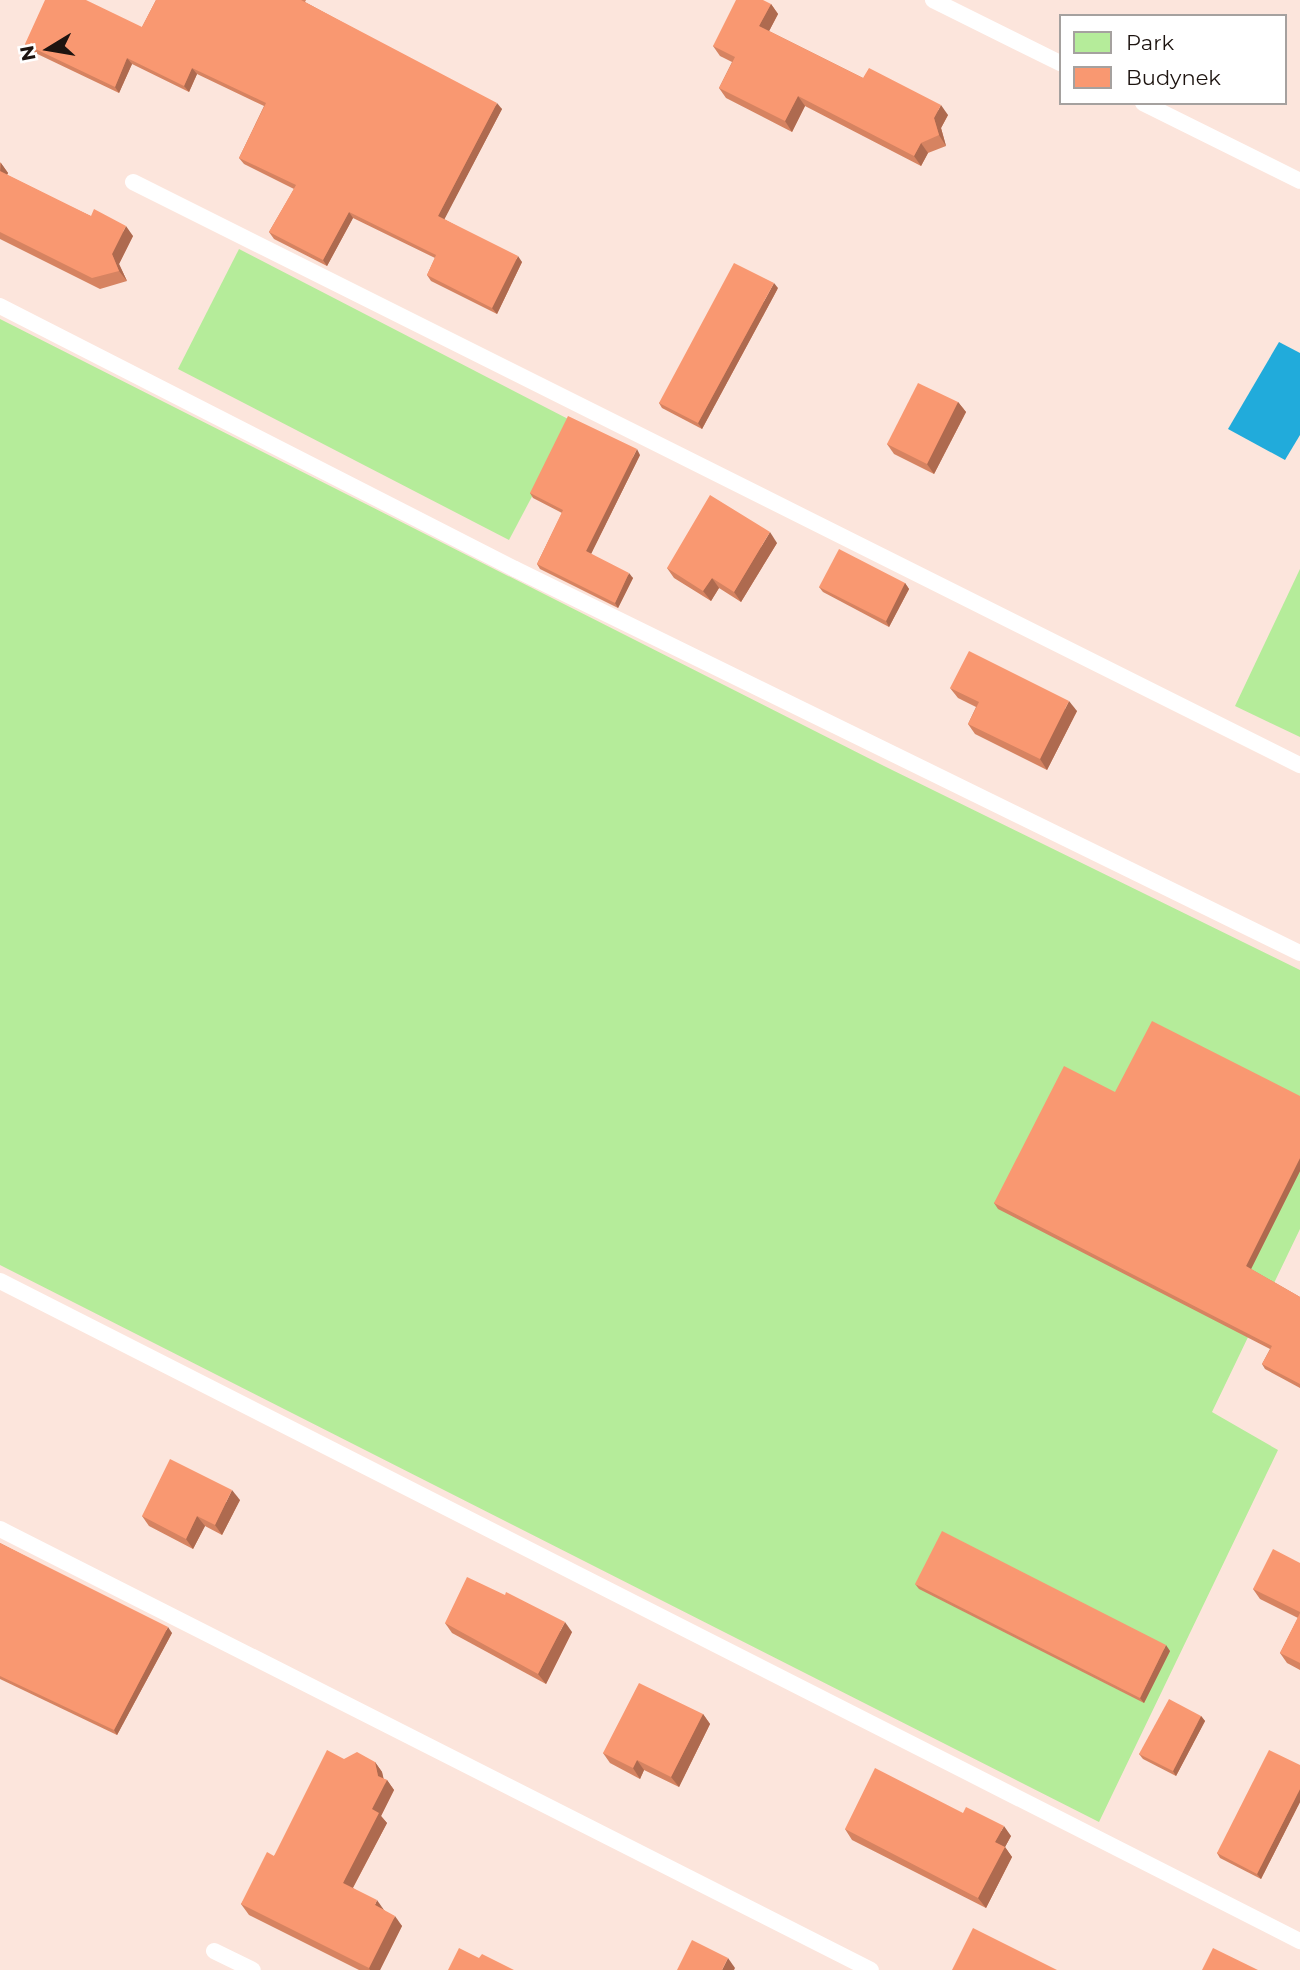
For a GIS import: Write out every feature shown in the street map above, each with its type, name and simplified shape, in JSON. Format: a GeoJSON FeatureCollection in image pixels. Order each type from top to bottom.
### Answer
{"type":"FeatureCollection","features":[{"type":"Feature","properties":{"kind":"lane"},"geometry":{"type":"LineString","coordinates":[[933,0],[1058,62]]}},
{"type":"Feature","properties":{"kind":"lane"},"geometry":{"type":"LineString","coordinates":[[1147,105],[1300,181]]}},
{"type":"Feature","properties":{"kind":"lane"},"geometry":{"type":"LineString","coordinates":[[133,182],[1300,765]]}},
{"type":"Feature","properties":{"kind":"lane"},"geometry":{"type":"LineString","coordinates":[[0,306],[515,569],[1300,953]]}},
{"type":"Feature","properties":{"kind":"lane"},"geometry":{"type":"LineString","coordinates":[[0,1281],[1300,1941]]}},
{"type":"Feature","properties":{"kind":"lane"},"geometry":{"type":"LineString","coordinates":[[0,1530],[870,1970]]}},
{"type":"Feature","properties":{"kind":"lane"},"geometry":{"type":"LineString","coordinates":[[214,1951],[253,1970]]}},
{"type":"Feature","properties":{"kind":"green space"},"geometry":{"type":"Polygon","coordinates":[[[239,249],[572,421],[509,540],[178,369],[239,249]]]}},
{"type":"Feature","properties":{"kind":"green space"},"geometry":{"type":"Polygon","coordinates":[[[0,319],[884,766],[1300,970],[1300,1229],[1212,1412],[1278,1450],[1099,1822],[0,1265],[0,319]]]}},
{"type":"Feature","properties":{"kind":"green space"},"geometry":{"type":"Polygon","coordinates":[[[1300,569],[1300,737],[1235,706],[1300,569]]]}},
{"type":"Feature","properties":{"kind":"water"},"geometry":{"type":"Polygon","coordinates":[[[1279,342],[1300,353],[1300,435],[1285,460],[1228,429],[1279,342]]]}},
{"type":"Feature","properties":{"kind":"building"},"geometry":{"type":"Polygon","coordinates":[[[45,0],[86,0],[142,27],[156,0],[301,0],[497,103],[438,216],[518,256],[492,308],[427,275],[436,255],[349,212],[323,260],[269,232],[296,185],[239,158],[266,103],[192,68],[184,86],[127,58],[115,87],[25,44],[45,0]]]}},
{"type":"Feature","properties":{"kind":"building"},"geometry":{"type":"Polygon","coordinates":[[[736,0],[763,0],[771,4],[759,26],[863,78],[869,68],[941,105],[934,118],[939,135],[921,143],[914,156],[798,96],[785,121],[719,88],[735,57],[713,46],[736,0]]]}},
{"type":"Feature","properties":{"kind":"building"},"geometry":{"type":"Polygon","coordinates":[[[0,171],[91,216],[94,209],[126,226],[112,254],[119,271],[92,278],[0,232],[0,171]]]}},
{"type":"Feature","properties":{"kind":"building"},"geometry":{"type":"Polygon","coordinates":[[[734,263],[774,283],[698,423],[659,403],[734,263]]]}},
{"type":"Feature","properties":{"kind":"building"},"geometry":{"type":"Polygon","coordinates":[[[918,383],[958,402],[927,464],[887,444],[918,383]]]}},
{"type":"Feature","properties":{"kind":"building"},"geometry":{"type":"Polygon","coordinates":[[[568,416],[637,449],[586,551],[629,573],[615,603],[537,564],[563,510],[530,493],[568,416]]]}},
{"type":"Feature","properties":{"kind":"building"},"geometry":{"type":"Polygon","coordinates":[[[710,495],[770,532],[734,592],[712,578],[703,591],[667,568],[710,495]]]}},
{"type":"Feature","properties":{"kind":"building"},"geometry":{"type":"Polygon","coordinates":[[[839,549],[905,583],[886,621],[819,587],[839,549]]]}},
{"type":"Feature","properties":{"kind":"building"},"geometry":{"type":"Polygon","coordinates":[[[969,651],[1069,701],[1040,759],[968,724],[979,702],[950,688],[969,651]]]}},
{"type":"Feature","properties":{"kind":"building"},"geometry":{"type":"Polygon","coordinates":[[[1152,1021],[1300,1096],[1300,1158],[1246,1266],[1300,1297],[1300,1384],[1262,1364],[1272,1346],[994,1203],[1064,1066],[1115,1092],[1152,1021]]]}},
{"type":"Feature","properties":{"kind":"building"},"geometry":{"type":"Polygon","coordinates":[[[170,1459],[232,1490],[215,1525],[197,1516],[186,1539],[142,1516],[170,1459]]]}},
{"type":"Feature","properties":{"kind":"building"},"geometry":{"type":"Polygon","coordinates":[[[942,1531],[1166,1645],[1140,1698],[915,1584],[942,1531]]]}},
{"type":"Feature","properties":{"kind":"building"},"geometry":{"type":"Polygon","coordinates":[[[0,1543],[168,1627],[114,1730],[0,1676],[0,1543]]]}},
{"type":"Feature","properties":{"kind":"building"},"geometry":{"type":"Polygon","coordinates":[[[1273,1549],[1300,1563],[1300,1612],[1253,1589],[1273,1549]]]}},
{"type":"Feature","properties":{"kind":"building"},"geometry":{"type":"Polygon","coordinates":[[[467,1577],[505,1595],[506,1592],[565,1622],[538,1674],[445,1623],[467,1577]]]}},
{"type":"Feature","properties":{"kind":"building"},"geometry":{"type":"Polygon","coordinates":[[[1300,1613],[1300,1663],[1280,1653],[1300,1613]]]}},
{"type":"Feature","properties":{"kind":"building"},"geometry":{"type":"Polygon","coordinates":[[[639,1683],[703,1714],[671,1777],[637,1760],[633,1768],[603,1753],[639,1683]]]}},
{"type":"Feature","properties":{"kind":"building"},"geometry":{"type":"Polygon","coordinates":[[[1169,1699],[1201,1716],[1173,1771],[1139,1754],[1169,1699]]]}},
{"type":"Feature","properties":{"kind":"building"},"geometry":{"type":"Polygon","coordinates":[[[327,1750],[344,1759],[357,1752],[375,1762],[378,1776],[387,1780],[372,1809],[379,1813],[343,1883],[377,1900],[375,1905],[395,1916],[369,1968],[241,1904],[267,1852],[274,1856],[327,1750]]]}},
{"type":"Feature","properties":{"kind":"building"},"geometry":{"type":"Polygon","coordinates":[[[1269,1750],[1300,1765],[1300,1789],[1257,1874],[1217,1853],[1269,1750]]]}},
{"type":"Feature","properties":{"kind":"building"},"geometry":{"type":"Polygon","coordinates":[[[875,1768],[963,1813],[966,1807],[1004,1826],[995,1842],[1005,1847],[978,1898],[845,1829],[875,1768]]]}},
{"type":"Feature","properties":{"kind":"building"},"geometry":{"type":"Polygon","coordinates":[[[973,1928],[1057,1970],[952,1970],[973,1928]]]}},
{"type":"Feature","properties":{"kind":"building"},"geometry":{"type":"Polygon","coordinates":[[[692,1940],[728,1958],[722,1970],[677,1970],[692,1940]]]}},
{"type":"Feature","properties":{"kind":"building"},"geometry":{"type":"Polygon","coordinates":[[[459,1948],[479,1958],[482,1954],[514,1970],[448,1970],[459,1948]]]}},
{"type":"Feature","properties":{"kind":"building"},"geometry":{"type":"Polygon","coordinates":[[[1213,1948],[1258,1970],[1202,1970],[1213,1948]]]}}]}
